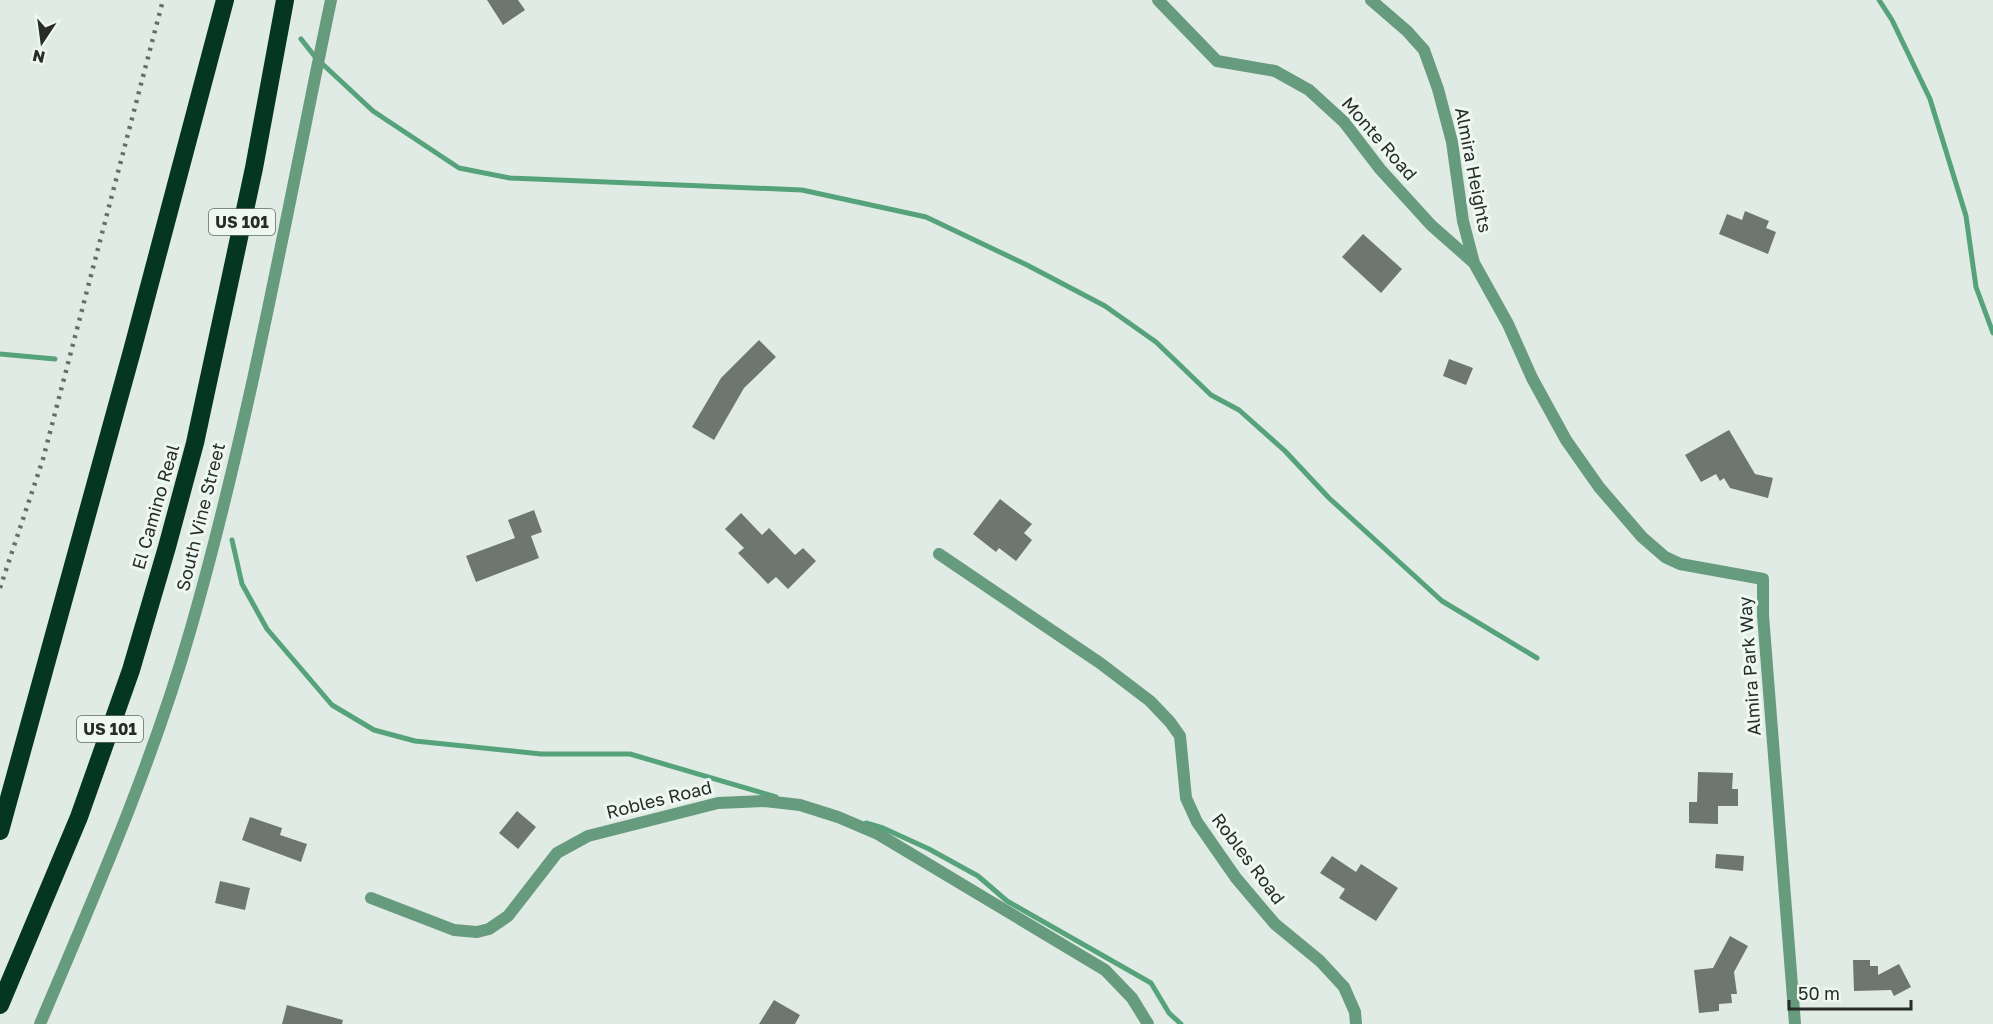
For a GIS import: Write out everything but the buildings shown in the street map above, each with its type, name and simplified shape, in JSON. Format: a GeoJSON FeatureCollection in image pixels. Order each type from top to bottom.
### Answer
{"type":"FeatureCollection","features":[{"type":"Feature","properties":{"kind":"highway"},"geometry":{"type":"LineString","coordinates":[[1,829],[122,389],[225,0]]}},
{"type":"Feature","properties":{"kind":"highway","name":"El Camino Real"},"geometry":{"type":"LineString","coordinates":[[0,1005],[79,817],[131,670],[164,558],[195,443],[254,168],[285,0]]}},
{"type":"Feature","properties":{"kind":"street","name":"South Vine Street"},"geometry":{"type":"LineString","coordinates":[[40,1024],[121,833],[153,746],[190,630],[226,498],[331,0]]}},
{"type":"Feature","properties":{"kind":"street","name":"Monte Road"},"geometry":{"type":"LineString","coordinates":[[1158,0],[1217,61],[1275,72],[1309,90],[1344,122],[1380,169],[1431,225],[1474,263]]}},
{"type":"Feature","properties":{"kind":"street","name":"Almira Heights"},"geometry":{"type":"LineString","coordinates":[[1371,0],[1407,31],[1424,50],[1438,89],[1452,142],[1463,221],[1474,263]]}},
{"type":"Feature","properties":{"kind":"street","name":"Almira Park Way"},"geometry":{"type":"LineString","coordinates":[[1474,263],[1508,324],[1532,378],[1566,440],[1599,487],[1642,537],[1665,557],[1680,564],[1763,579],[1763,615],[1796,1024]]}},
{"type":"Feature","properties":{"kind":"street","name":"Robles Road"},"geometry":{"type":"LineString","coordinates":[[939,554],[1100,663],[1150,701],[1170,722],[1180,736],[1186,798],[1197,822],[1236,878],[1275,924],[1320,961],[1344,987],[1355,1012],[1356,1024]]}},
{"type":"Feature","properties":{"kind":"street","name":"Robles Road"},"geometry":{"type":"LineString","coordinates":[[371,898],[454,930],[477,932],[489,929],[507,916],[557,853],[588,836],[718,803],[765,801],[800,805],[838,817],[878,834],[1105,970],[1132,998],[1148,1024]]}},
{"type":"Feature","properties":{"kind":"waterway"},"geometry":{"type":"LineString","coordinates":[[1879,0],[1892,20],[1930,99],[1966,216],[1976,287],[1993,333]]}},
{"type":"Feature","properties":{"kind":"waterway"},"geometry":{"type":"LineString","coordinates":[[301,39],[316,58],[373,111],[459,168],[510,178],[802,190],[926,217],[1027,265],[1105,306],[1156,342],[1211,395],[1239,410],[1285,451],[1329,498],[1442,601],[1537,658]]}},
{"type":"Feature","properties":{"kind":"waterway"},"geometry":{"type":"LineString","coordinates":[[0,354],[55,359]]}},
{"type":"Feature","properties":{"kind":"waterway"},"geometry":{"type":"LineString","coordinates":[[232,540],[242,584],[267,629],[332,705],[374,730],[415,741],[541,754],[630,754],[776,797]]}},
{"type":"Feature","properties":{"kind":"waterway"},"geometry":{"type":"LineString","coordinates":[[866,823],[883,828],[929,849],[978,876],[1007,901],[1151,983],[1169,1013],[1181,1024]]}},
{"type":"Feature","properties":{"kind":"railway"},"geometry":{"type":"LineString","coordinates":[[0,588],[43,459],[163,0]]}}]}
